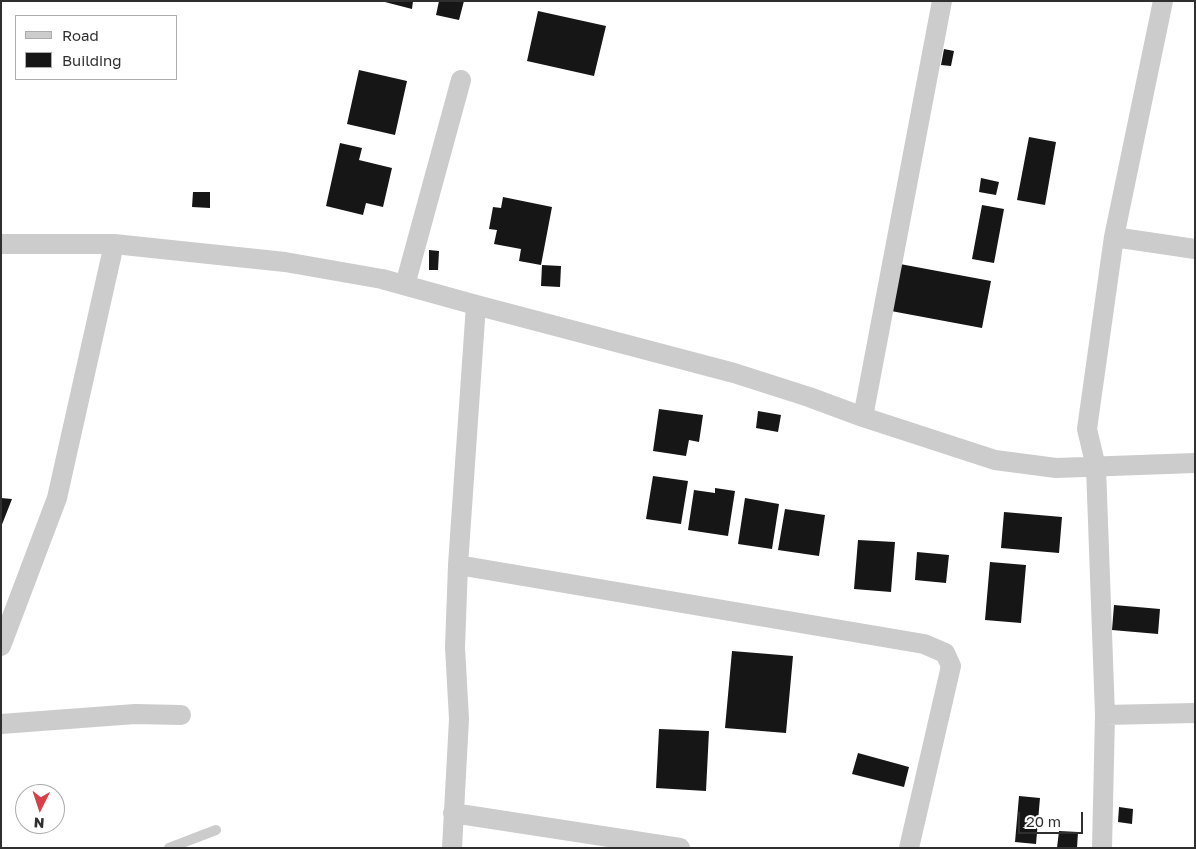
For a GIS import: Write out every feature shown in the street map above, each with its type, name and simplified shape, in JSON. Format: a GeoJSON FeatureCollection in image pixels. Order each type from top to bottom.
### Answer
{"type":"FeatureCollection","features":[{"type":"Feature","properties":{"kind":"street"},"geometry":{"type":"LineString","coordinates":[[863,417],[942,1]]}},
{"type":"Feature","properties":{"kind":"street"},"geometry":{"type":"LineString","coordinates":[[1102,848],[1105,715],[1096,467],[1087,429],[1114,237],[1163,1]]}},
{"type":"Feature","properties":{"kind":"street"},"geometry":{"type":"LineString","coordinates":[[405,285],[461,80]]}},
{"type":"Feature","properties":{"kind":"street"},"geometry":{"type":"LineString","coordinates":[[1114,237],[1195,249]]}},
{"type":"Feature","properties":{"kind":"street"},"geometry":{"type":"LineString","coordinates":[[1,244],[114,244],[284,262],[382,279],[734,373],[994,460],[1056,468],[1195,463]]}},
{"type":"Feature","properties":{"kind":"street"},"geometry":{"type":"LineString","coordinates":[[1,646],[57,498],[114,244]]}},
{"type":"Feature","properties":{"kind":"street"},"geometry":{"type":"LineString","coordinates":[[452,848],[459,719],[455,647],[458,565],[476,305]]}},
{"type":"Feature","properties":{"kind":"street"},"geometry":{"type":"LineString","coordinates":[[458,565],[924,644],[945,653],[952,666],[909,848]]}},
{"type":"Feature","properties":{"kind":"street"},"geometry":{"type":"LineString","coordinates":[[1105,715],[1195,713]]}},
{"type":"Feature","properties":{"kind":"street"},"geometry":{"type":"LineString","coordinates":[[1,724],[135,714],[181,715]]}},
{"type":"Feature","properties":{"kind":"street"},"geometry":{"type":"LineString","coordinates":[[453,812],[680,848]]}},
{"type":"Feature","properties":{"kind":"lane"},"geometry":{"type":"LineString","coordinates":[[170,848],[216,830]]}},
{"type":"Feature","properties":{"kind":"building"},"geometry":{"type":"Polygon","coordinates":[[[381,1],[413,1],[412,9],[381,1]]]}},
{"type":"Feature","properties":{"kind":"building"},"geometry":{"type":"Polygon","coordinates":[[[439,1],[464,1],[459,20],[436,15],[439,1]]]}},
{"type":"Feature","properties":{"kind":"building"},"geometry":{"type":"Polygon","coordinates":[[[538,11],[606,26],[594,76],[527,61],[538,11]]]}},
{"type":"Feature","properties":{"kind":"building"},"geometry":{"type":"Polygon","coordinates":[[[944,49],[954,51],[951,66],[941,65],[944,49]]]}},
{"type":"Feature","properties":{"kind":"building"},"geometry":{"type":"Polygon","coordinates":[[[359,70],[407,81],[395,135],[347,124],[359,70]]]}},
{"type":"Feature","properties":{"kind":"building"},"geometry":{"type":"Polygon","coordinates":[[[1029,137],[1056,142],[1045,205],[1017,200],[1029,137]]]}},
{"type":"Feature","properties":{"kind":"building"},"geometry":{"type":"Polygon","coordinates":[[[340,143],[362,148],[359,160],[392,168],[383,207],[366,203],[363,215],[326,206],[340,143]]]}},
{"type":"Feature","properties":{"kind":"building"},"geometry":{"type":"Polygon","coordinates":[[[981,178],[999,182],[996,195],[979,192],[981,178]]]}},
{"type":"Feature","properties":{"kind":"building"},"geometry":{"type":"Polygon","coordinates":[[[193,192],[210,192],[210,208],[192,207],[193,192]]]}},
{"type":"Feature","properties":{"kind":"building"},"geometry":{"type":"Polygon","coordinates":[[[503,197],[552,207],[541,265],[519,261],[521,249],[494,244],[497,230],[489,229],[493,207],[501,208],[503,197]]]}},
{"type":"Feature","properties":{"kind":"building"},"geometry":{"type":"Polygon","coordinates":[[[982,205],[1004,209],[994,263],[972,259],[982,205]]]}},
{"type":"Feature","properties":{"kind":"building"},"geometry":{"type":"Polygon","coordinates":[[[429,250],[439,251],[438,270],[429,270],[429,250]]]}},
{"type":"Feature","properties":{"kind":"building"},"geometry":{"type":"Polygon","coordinates":[[[900,264],[991,281],[982,328],[891,311],[900,264]]]}},
{"type":"Feature","properties":{"kind":"building"},"geometry":{"type":"Polygon","coordinates":[[[542,265],[561,266],[560,287],[541,286],[542,265]]]}},
{"type":"Feature","properties":{"kind":"building"},"geometry":{"type":"Polygon","coordinates":[[[659,409],[703,415],[699,442],[689,440],[686,456],[653,451],[659,409]]]}},
{"type":"Feature","properties":{"kind":"building"},"geometry":{"type":"Polygon","coordinates":[[[758,411],[781,415],[778,432],[756,428],[758,411]]]}},
{"type":"Feature","properties":{"kind":"building"},"geometry":{"type":"Polygon","coordinates":[[[653,476],[688,481],[681,524],[646,519],[653,476]]]}},
{"type":"Feature","properties":{"kind":"building"},"geometry":{"type":"Polygon","coordinates":[[[715,488],[735,491],[728,536],[688,530],[694,490],[715,493],[715,488]]]}},
{"type":"Feature","properties":{"kind":"building"},"geometry":{"type":"Polygon","coordinates":[[[1,498],[12,499],[1,527],[1,498]]]}},
{"type":"Feature","properties":{"kind":"building"},"geometry":{"type":"Polygon","coordinates":[[[745,498],[779,504],[772,549],[738,544],[745,498]]]}},
{"type":"Feature","properties":{"kind":"building"},"geometry":{"type":"Polygon","coordinates":[[[785,509],[825,515],[819,556],[778,550],[785,509]]]}},
{"type":"Feature","properties":{"kind":"building"},"geometry":{"type":"Polygon","coordinates":[[[1004,512],[1062,517],[1059,553],[1001,548],[1004,512]]]}},
{"type":"Feature","properties":{"kind":"building"},"geometry":{"type":"Polygon","coordinates":[[[858,540],[895,542],[891,592],[854,589],[858,540]]]}},
{"type":"Feature","properties":{"kind":"building"},"geometry":{"type":"Polygon","coordinates":[[[917,552],[949,555],[946,583],[915,580],[917,552]]]}},
{"type":"Feature","properties":{"kind":"building"},"geometry":{"type":"Polygon","coordinates":[[[990,562],[1026,565],[1021,623],[985,620],[990,562]]]}},
{"type":"Feature","properties":{"kind":"building"},"geometry":{"type":"Polygon","coordinates":[[[1114,605],[1160,609],[1158,634],[1112,630],[1114,605]]]}},
{"type":"Feature","properties":{"kind":"building"},"geometry":{"type":"Polygon","coordinates":[[[732,651],[793,656],[786,733],[725,728],[732,651]]]}},
{"type":"Feature","properties":{"kind":"building"},"geometry":{"type":"Polygon","coordinates":[[[659,729],[709,731],[706,791],[656,788],[659,729]]]}},
{"type":"Feature","properties":{"kind":"building"},"geometry":{"type":"Polygon","coordinates":[[[858,753],[909,767],[904,787],[852,774],[858,753]]]}},
{"type":"Feature","properties":{"kind":"building"},"geometry":{"type":"Polygon","coordinates":[[[1019,796],[1040,798],[1036,844],[1015,842],[1019,796]]]}},
{"type":"Feature","properties":{"kind":"building"},"geometry":{"type":"Polygon","coordinates":[[[1119,807],[1133,809],[1132,824],[1118,822],[1119,807]]]}},
{"type":"Feature","properties":{"kind":"building"},"geometry":{"type":"Polygon","coordinates":[[[1059,831],[1078,832],[1077,848],[1057,848],[1059,831]]]}}]}
